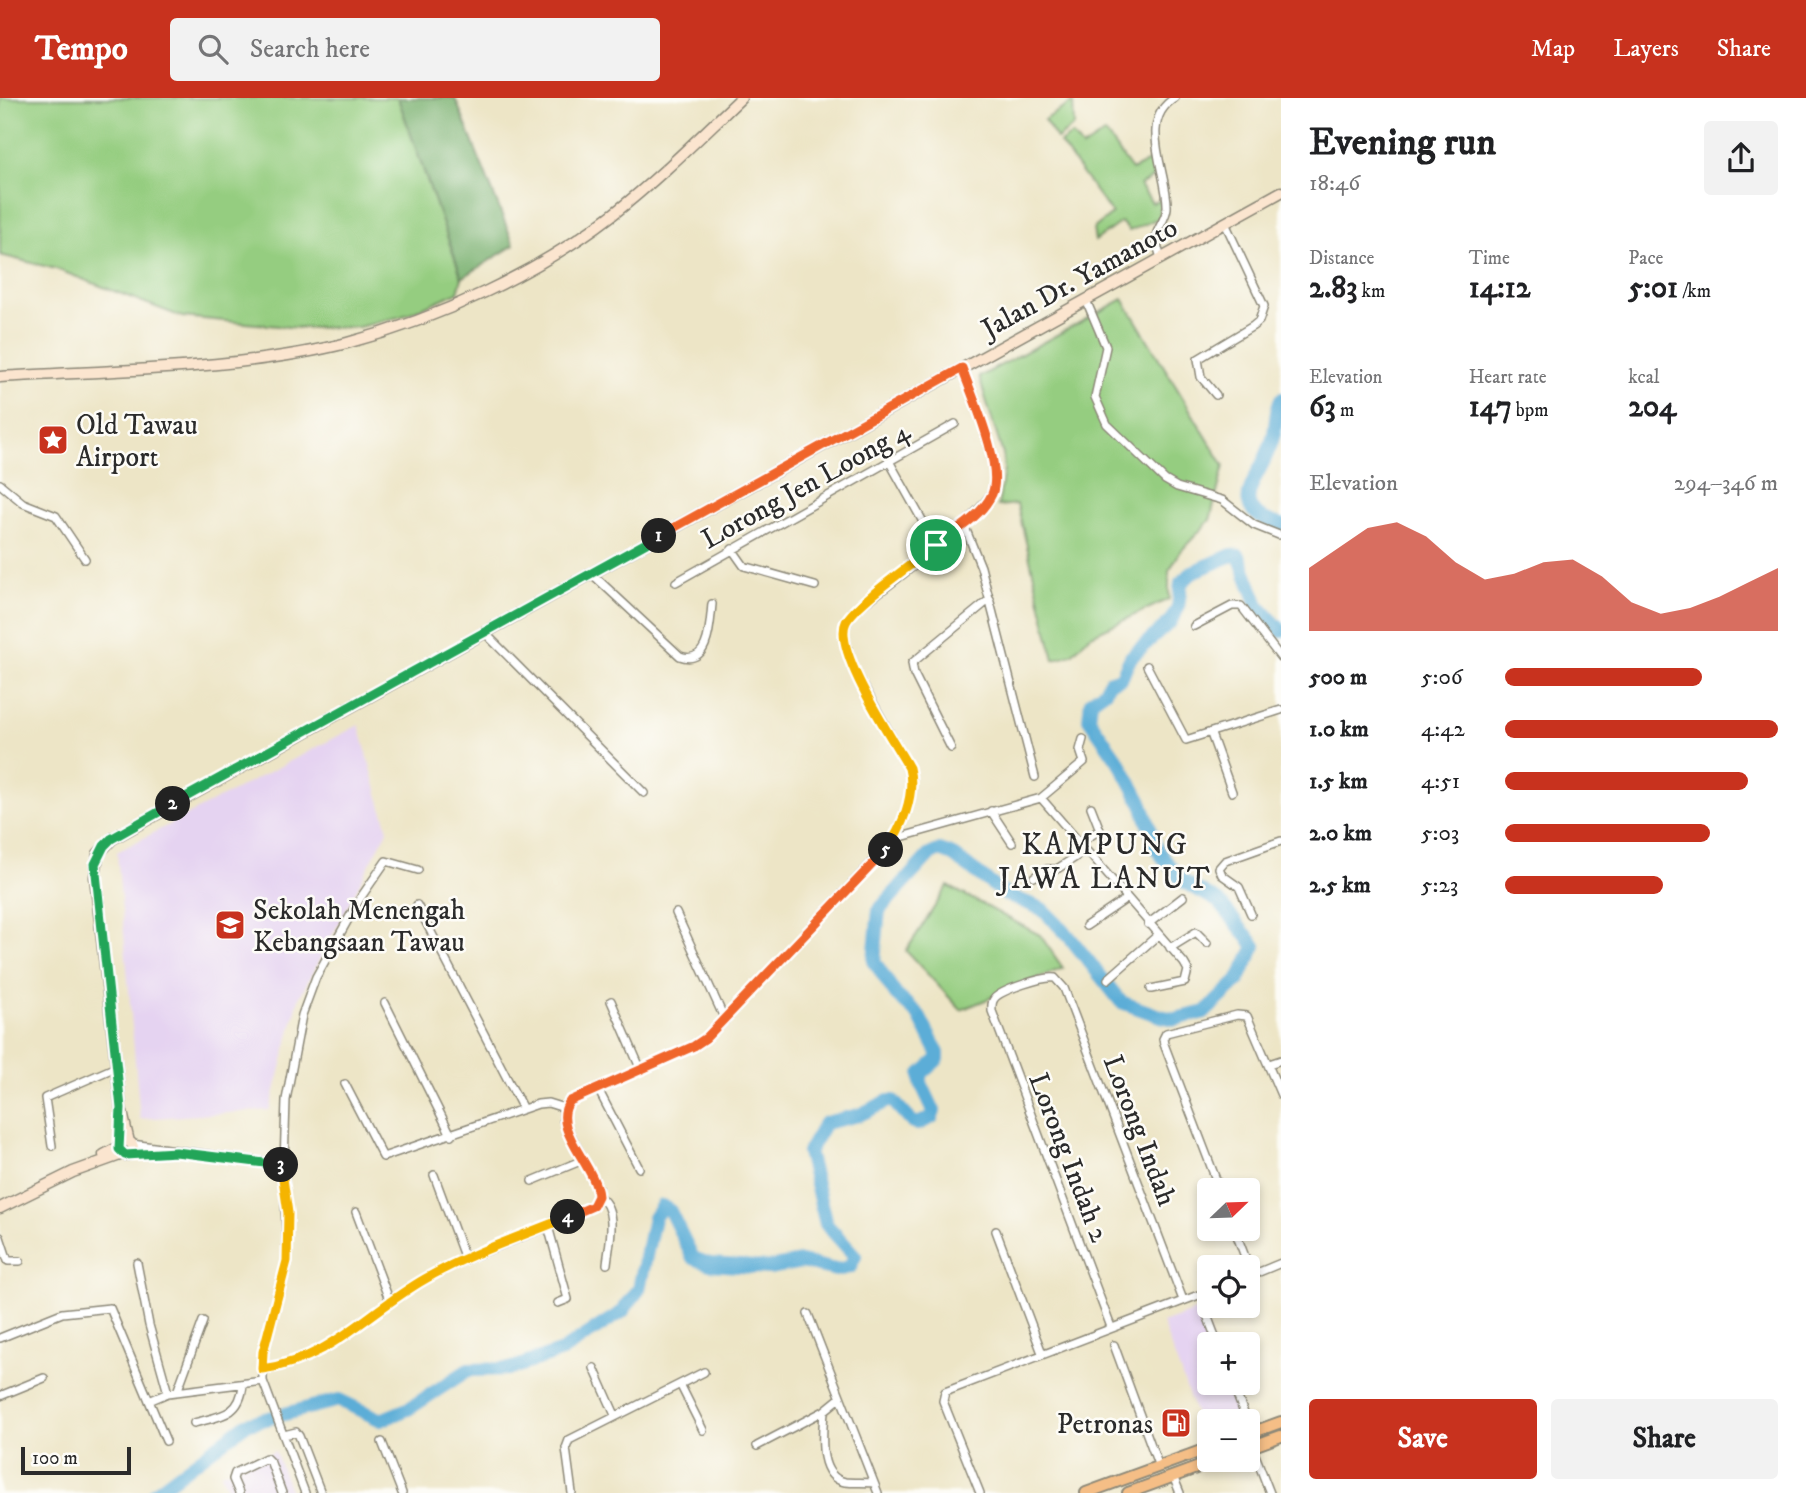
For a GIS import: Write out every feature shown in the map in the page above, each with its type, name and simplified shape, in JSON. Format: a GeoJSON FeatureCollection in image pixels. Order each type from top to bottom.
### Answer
{"type":"FeatureCollection","features":[{"type":"Feature","properties":{"kind":"main road"},"geometry":{"type":"LineString","coordinates":[[1260,1426],[1281,1422]]}},
{"type":"Feature","properties":{"kind":"main road"},"geometry":{"type":"LineString","coordinates":[[1260,1444],[1281,1436]]}},
{"type":"Feature","properties":{"kind":"main road"},"geometry":{"type":"LineString","coordinates":[[1086,1493],[1197,1453]]}},
{"type":"Feature","properties":{"kind":"main road"},"geometry":{"type":"LineString","coordinates":[[1128,1493],[1197,1467]]}},
{"type":"Feature","properties":{"kind":"street"},"geometry":{"type":"LineString","coordinates":[[0,377],[278,355],[345,343],[438,313],[565,247],[610,216],[691,147],[741,98]]}},
{"type":"Feature","properties":{"kind":"street"},"geometry":{"type":"LineString","coordinates":[[1161,258],[1155,239],[1167,212],[1167,201],[1157,150],[1157,129],[1163,108],[1175,98]]}},
{"type":"Feature","properties":{"kind":"street","name":"Jalan Dr. Yamanoto"},"geometry":{"type":"LineString","coordinates":[[125,1147],[95,877],[95,864],[104,846],[122,832],[1281,192]]}},
{"type":"Feature","properties":{"kind":"street"},"geometry":{"type":"LineString","coordinates":[[1216,395],[1201,377],[1198,359],[1259,321],[1264,306],[1225,222]]}},
{"type":"Feature","properties":{"kind":"street"},"geometry":{"type":"LineString","coordinates":[[1086,299],[1106,347],[1095,397],[1107,424],[1165,480],[1177,487],[1222,499],[1254,526],[1279,535]]}},
{"type":"Feature","properties":{"kind":"street"},"geometry":{"type":"LineString","coordinates":[[262,1369],[285,1366],[316,1355],[414,1285],[465,1259],[593,1206],[598,1196],[598,1188],[563,1120],[564,1108],[570,1101],[694,1046],[725,1020],[894,839],[908,805],[912,780],[909,768],[852,665],[843,641],[843,631],[852,613],[964,525],[992,495],[995,478],[986,437],[962,368]]}},
{"type":"Feature","properties":{"kind":"street","name":"Lorong Jen Loong 4"},"geometry":{"type":"LineString","coordinates":[[676,582],[955,424]]}},
{"type":"Feature","properties":{"kind":"street"},"geometry":{"type":"LineString","coordinates":[[889,461],[936,545]]}},
{"type":"Feature","properties":{"kind":"street"},"geometry":{"type":"LineString","coordinates":[[0,484],[23,503],[56,516],[85,559]]}},
{"type":"Feature","properties":{"kind":"street"},"geometry":{"type":"LineString","coordinates":[[964,525],[981,567],[1035,777]]}},
{"type":"Feature","properties":{"kind":"street"},"geometry":{"type":"LineString","coordinates":[[732,549],[744,566],[815,586]]}},
{"type":"Feature","properties":{"kind":"street"},"geometry":{"type":"LineString","coordinates":[[591,573],[686,659],[694,656],[707,644],[712,604]]}},
{"type":"Feature","properties":{"kind":"street"},"geometry":{"type":"LineString","coordinates":[[951,748],[914,674],[912,663],[989,599]]}},
{"type":"Feature","properties":{"kind":"street"},"geometry":{"type":"LineString","coordinates":[[1194,626],[1232,606],[1241,606],[1281,657]]}},
{"type":"Feature","properties":{"kind":"street"},"geometry":{"type":"LineString","coordinates":[[484,632],[644,793]]}},
{"type":"Feature","properties":{"kind":"street"},"geometry":{"type":"LineString","coordinates":[[1147,666],[1186,740],[1212,734],[1281,710]]}},
{"type":"Feature","properties":{"kind":"street"},"geometry":{"type":"LineString","coordinates":[[1212,734],[1232,792]]}},
{"type":"Feature","properties":{"kind":"street"},"geometry":{"type":"LineString","coordinates":[[894,839],[1041,797],[1084,762],[1080,750],[1083,739]]}},
{"type":"Feature","properties":{"kind":"street"},"geometry":{"type":"LineString","coordinates":[[1041,797],[1126,899],[1184,963],[1188,977],[1180,984],[1151,989]]}},
{"type":"Feature","properties":{"kind":"street"},"geometry":{"type":"LineString","coordinates":[[1079,843],[1100,830],[1091,807]]}},
{"type":"Feature","properties":{"kind":"street"},"geometry":{"type":"LineString","coordinates":[[991,811],[1012,843]]}},
{"type":"Feature","properties":{"kind":"street"},"geometry":{"type":"LineString","coordinates":[[1251,914],[1239,887],[1220,872],[1221,864],[1281,841]]}},
{"type":"Feature","properties":{"kind":"street"},"geometry":{"type":"LineString","coordinates":[[1034,877],[1047,869],[1057,869],[1085,851]]}},
{"type":"Feature","properties":{"kind":"street"},"geometry":{"type":"LineString","coordinates":[[305,1493],[263,1381],[262,1369],[263,1352],[287,1261],[284,1165],[286,1100],[302,1015],[316,977],[383,864],[390,860],[418,870]]}},
{"type":"Feature","properties":{"kind":"street"},"geometry":{"type":"LineString","coordinates":[[1148,924],[1183,897]]}},
{"type":"Feature","properties":{"kind":"street"},"geometry":{"type":"LineString","coordinates":[[1086,926],[1126,899]]}},
{"type":"Feature","properties":{"kind":"street"},"geometry":{"type":"LineString","coordinates":[[417,905],[523,1109]]}},
{"type":"Feature","properties":{"kind":"street"},"geometry":{"type":"LineString","coordinates":[[676,912],[725,1020]]}},
{"type":"Feature","properties":{"kind":"street"},"geometry":{"type":"LineString","coordinates":[[1170,948],[1196,932],[1207,943]]}},
{"type":"Feature","properties":{"kind":"street"},"geometry":{"type":"LineString","coordinates":[[1108,979],[1158,935]]}},
{"type":"Feature","properties":{"kind":"street","name":"Lorong Indah"},"geometry":{"type":"LineString","coordinates":[[993,1001],[999,995],[1042,978],[1055,978],[1064,988],[1183,1300]]}},
{"type":"Feature","properties":{"kind":"street"},"geometry":{"type":"LineString","coordinates":[[611,1001],[641,1070]]}},
{"type":"Feature","properties":{"kind":"street","name":"Lorong Indah 2"},"geometry":{"type":"LineString","coordinates":[[993,1001],[992,1011],[1111,1327]]}},
{"type":"Feature","properties":{"kind":"street"},"geometry":{"type":"LineString","coordinates":[[386,1003],[451,1135]]}},
{"type":"Feature","properties":{"kind":"street"},"geometry":{"type":"LineString","coordinates":[[1215,1178],[1163,1039],[1170,1032],[1242,1014],[1250,1020],[1281,1095]]}},
{"type":"Feature","properties":{"kind":"street"},"geometry":{"type":"LineString","coordinates":[[1269,1065],[1281,1060]]}},
{"type":"Feature","properties":{"kind":"street"},"geometry":{"type":"LineString","coordinates":[[52,1146],[46,1098],[116,1068]]}},
{"type":"Feature","properties":{"kind":"street"},"geometry":{"type":"LineString","coordinates":[[345,1084],[380,1156],[388,1157],[523,1109],[548,1103],[564,1108]]}},
{"type":"Feature","properties":{"kind":"street"},"geometry":{"type":"LineString","coordinates":[[598,1089],[639,1168]]}},
{"type":"Feature","properties":{"kind":"street"},"geometry":{"type":"LineString","coordinates":[[0,1208],[125,1147],[284,1165]]}},
{"type":"Feature","properties":{"kind":"street"},"geometry":{"type":"LineString","coordinates":[[532,1181],[583,1160]]}},
{"type":"Feature","properties":{"kind":"street"},"geometry":{"type":"LineString","coordinates":[[434,1175],[465,1259]]}},
{"type":"Feature","properties":{"kind":"street"},"geometry":{"type":"LineString","coordinates":[[598,1196],[607,1208],[611,1224],[607,1264]]}},
{"type":"Feature","properties":{"kind":"street"},"geometry":{"type":"LineString","coordinates":[[356,1212],[390,1302]]}},
{"type":"Feature","properties":{"kind":"street"},"geometry":{"type":"LineString","coordinates":[[548,1226],[568,1299],[558,1303]]}},
{"type":"Feature","properties":{"kind":"street"},"geometry":{"type":"LineString","coordinates":[[996,1231],[1042,1353]]}},
{"type":"Feature","properties":{"kind":"street"},"geometry":{"type":"LineString","coordinates":[[0,1237],[8,1261],[20,1261]]}},
{"type":"Feature","properties":{"kind":"street"},"geometry":{"type":"LineString","coordinates":[[137,1263],[149,1325],[168,1394]]}},
{"type":"Feature","properties":{"kind":"street"},"geometry":{"type":"LineString","coordinates":[[1260,1271],[1281,1263]]}},
{"type":"Feature","properties":{"kind":"street"},"geometry":{"type":"LineString","coordinates":[[979,1493],[943,1396],[950,1389],[1197,1295]]}},
{"type":"Feature","properties":{"kind":"street"},"geometry":{"type":"LineString","coordinates":[[0,1338],[62,1313],[110,1308],[166,1441]]}},
{"type":"Feature","properties":{"kind":"street"},"geometry":{"type":"LineString","coordinates":[[808,1314],[878,1493]]}},
{"type":"Feature","properties":{"kind":"street"},"geometry":{"type":"LineString","coordinates":[[177,1392],[203,1321]]}},
{"type":"Feature","properties":{"kind":"street"},"geometry":{"type":"LineString","coordinates":[[1114,1345],[1159,1467]]}},
{"type":"Feature","properties":{"kind":"street"},"geometry":{"type":"LineString","coordinates":[[594,1368],[615,1415]]}},
{"type":"Feature","properties":{"kind":"street"},"geometry":{"type":"LineString","coordinates":[[572,1493],[567,1443],[615,1415],[704,1372]]}},
{"type":"Feature","properties":{"kind":"street"},"geometry":{"type":"LineString","coordinates":[[0,1396],[44,1378]]}},
{"type":"Feature","properties":{"kind":"street"},"geometry":{"type":"LineString","coordinates":[[149,1401],[177,1392],[263,1381]]}},
{"type":"Feature","properties":{"kind":"street"},"geometry":{"type":"LineString","coordinates":[[680,1384],[703,1430]]}},
{"type":"Feature","properties":{"kind":"street"},"geometry":{"type":"LineString","coordinates":[[194,1423],[227,1413],[237,1407],[243,1385]]}},
{"type":"Feature","properties":{"kind":"street"},"geometry":{"type":"LineString","coordinates":[[757,1446],[824,1411],[840,1398]]}},
{"type":"Feature","properties":{"kind":"street"},"geometry":{"type":"LineString","coordinates":[[824,1411],[822,1444],[833,1476],[843,1482],[874,1483]]}},
{"type":"Feature","properties":{"kind":"street"},"geometry":{"type":"LineString","coordinates":[[284,1435],[296,1432],[299,1436],[321,1493]]}},
{"type":"Feature","properties":{"kind":"street"},"geometry":{"type":"LineString","coordinates":[[382,1442],[402,1493]]}},
{"type":"Feature","properties":{"kind":"street"},"geometry":{"type":"LineString","coordinates":[[239,1493],[233,1479],[235,1473],[266,1458],[271,1463],[282,1493]]}},
{"type":"Feature","properties":{"kind":"street"},"geometry":{"type":"LineString","coordinates":[[1260,1470],[1270,1493]]}},
{"type":"Feature","properties":{"kind":"street"},"geometry":{"type":"LineString","coordinates":[[1173,1476],[1180,1493]]}},
{"type":"Feature","properties":{"kind":"shaded area","name":"Sekolah Menengah Kebangsaan Tawau"},"geometry":{"type":"Polygon","coordinates":[[[359,725],[388,830],[299,998],[270,1110],[140,1119],[117,852],[359,725]]]}},
{"type":"Feature","properties":{"kind":"shaded area"},"geometry":{"type":"Polygon","coordinates":[[[1197,1310],[1197,1318],[1203,1318],[1209,1332],[1197,1332],[1197,1395],[1232,1395],[1238,1409],[1197,1409],[1197,1417],[1162,1323],[1197,1310]]]}},
{"type":"Feature","properties":{"kind":"shaded area"},"geometry":{"type":"Polygon","coordinates":[[[275,1451],[291,1493],[229,1493],[221,1473],[275,1451]]]}},
{"type":"Feature","properties":{"kind":"green space"},"geometry":{"type":"Polygon","coordinates":[[[0,98],[398,98],[462,278],[458,292],[403,316],[359,327],[300,328],[182,317],[56,269],[0,255],[0,98]]]}},
{"type":"Feature","properties":{"kind":"green space"},"geometry":{"type":"Polygon","coordinates":[[[398,98],[455,98],[514,245],[462,278],[398,98]]]}},
{"type":"Feature","properties":{"kind":"green space"},"geometry":{"type":"Polygon","coordinates":[[[1073,102],[1074,126],[1057,139],[1044,120],[1073,102]]]}},
{"type":"Feature","properties":{"kind":"green space"},"geometry":{"type":"Polygon","coordinates":[[[1105,133],[1132,170],[1151,160],[1155,176],[1140,185],[1152,203],[1161,199],[1159,218],[1129,231],[1121,222],[1095,241],[1093,229],[1112,214],[1060,143],[1072,135],[1082,148],[1105,133]]]}},
{"type":"Feature","properties":{"kind":"green space"},"geometry":{"type":"Polygon","coordinates":[[[1123,299],[1224,466],[1210,520],[1180,552],[1169,571],[1169,599],[1089,636],[1072,654],[1054,660],[1017,504],[998,506],[1004,470],[1003,455],[979,377],[1123,299]]]}},
{"type":"Feature","properties":{"kind":"green space"},"geometry":{"type":"Polygon","coordinates":[[[948,886],[1040,935],[1063,968],[961,1010],[906,951],[948,886]]]}},
{"type":"Feature","properties":{"kind":"waterway"},"geometry":{"type":"LineString","coordinates":[[1281,399],[1272,441],[1254,481],[1249,502],[1253,511],[1281,525]]}},
{"type":"Feature","properties":{"kind":"waterway"},"geometry":{"type":"LineString","coordinates":[[154,1493],[246,1424],[339,1400],[381,1420],[410,1408],[468,1370],[510,1369],[562,1351],[622,1312],[639,1289],[654,1218],[662,1206],[670,1211],[693,1258],[710,1264],[769,1268],[801,1262],[836,1270],[850,1267],[855,1256],[826,1224],[808,1152],[825,1123],[859,1115],[888,1101],[893,1101],[911,1121],[918,1124],[932,1117],[934,1111],[921,1083],[921,1074],[938,1059],[938,1053],[918,1014],[896,995],[874,961],[879,910],[929,855],[940,850],[953,855],[1005,894],[1042,909],[1067,934],[1121,1002],[1175,1019],[1205,1012],[1238,981],[1255,946],[1219,902],[1181,880],[1157,850],[1142,804],[1121,765],[1089,719],[1091,701],[1105,691],[1109,682],[1121,678],[1131,657],[1170,622],[1178,608],[1181,583],[1193,572],[1232,555],[1239,556],[1258,605],[1281,631]]}},
{"type":"Feature","properties":{"kind":"place","name":"Old Tawau Airport"},"geometry":{"type":"Point","coordinates":[53,440]}},
{"type":"Feature","properties":{"kind":"place","name":"Sekolah Menengah Kebangsaan Tawau"},"geometry":{"type":"Point","coordinates":[230,925]}},
{"type":"Feature","properties":{"kind":"place","name":"Petronas"},"geometry":{"type":"Point","coordinates":[1176,1423]}},
{"type":"Feature","properties":{"kind":"district","name":"KAMPUNG JAWA LANUT"},"geometry":{"type":"Point","coordinates":[1105,861]}},
{"type":"Feature","properties":{"kind":"route"},"geometry":{"type":"LineString","coordinates":[[962,368],[986,437],[994,468],[994,486],[992,495],[979,511],[936,545],[852,613],[843,631],[843,641],[852,665],[909,768],[912,780],[905,812],[894,839],[883,854],[706,1038],[694,1046],[570,1101],[564,1108],[563,1120],[566,1129],[598,1188],[597,1202],[593,1206],[428,1277],[316,1355],[285,1366],[262,1369],[263,1352],[287,1261],[288,1213],[284,1165],[176,1152],[137,1152],[127,1155],[120,1151],[121,1108],[95,877],[95,864],[104,846],[122,832],[962,368]]}}]}
